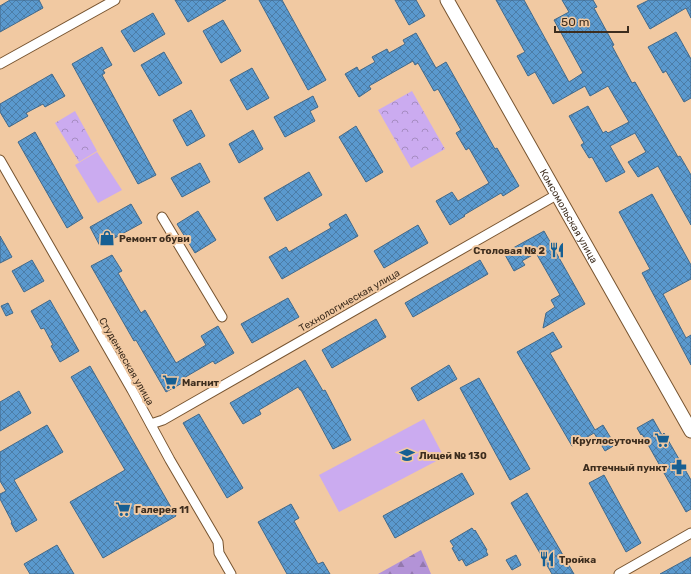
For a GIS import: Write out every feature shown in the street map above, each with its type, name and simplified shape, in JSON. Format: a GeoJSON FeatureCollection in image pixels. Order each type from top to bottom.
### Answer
{"type":"FeatureCollection","features":[{"type":"Feature","properties":{"kind":"main road","name":"Комсомольская улица"},"geometry":{"type":"LineString","coordinates":[[448,0],[691,431]]}},
{"type":"Feature","properties":{"kind":"street"},"geometry":{"type":"LineString","coordinates":[[0,64],[115,0]]}},
{"type":"Feature","properties":{"kind":"street","name":"Студенческая улица"},"geometry":{"type":"LineString","coordinates":[[0,160],[218,542],[219,553],[231,574]]}},
{"type":"Feature","properties":{"kind":"street","name":"Технологическая улица"},"geometry":{"type":"LineString","coordinates":[[150,424],[162,420],[558,194]]}},
{"type":"Feature","properties":{"kind":"street"},"geometry":{"type":"LineString","coordinates":[[162,217],[222,317]]}},
{"type":"Feature","properties":{"kind":"street"},"geometry":{"type":"LineString","coordinates":[[619,574],[691,533]]}},
{"type":"Feature","properties":{"kind":"green space"},"geometry":{"type":"Polygon","coordinates":[[[412,91],[445,149],[411,168],[378,110],[412,91]]]}},
{"type":"Feature","properties":{"kind":"green space"},"geometry":{"type":"Polygon","coordinates":[[[75,111],[97,151],[79,162],[55,123],[75,111]]]}},
{"type":"Feature","properties":{"kind":"green space"},"geometry":{"type":"Polygon","coordinates":[[[97,152],[122,190],[98,203],[75,165],[97,152]]]}},
{"type":"Feature","properties":{"kind":"green space"},"geometry":{"type":"Polygon","coordinates":[[[424,419],[444,457],[339,512],[319,475],[424,419]]]}},
{"type":"Feature","properties":{"kind":"green space"},"geometry":{"type":"Polygon","coordinates":[[[421,550],[431,574],[378,574],[421,550]]]}},
{"type":"Feature","properties":{"kind":"building"},"geometry":{"type":"Polygon","coordinates":[[[10,0],[39,0],[43,8],[0,32],[0,6],[10,0]]]}},
{"type":"Feature","properties":{"kind":"building"},"geometry":{"type":"Polygon","coordinates":[[[175,0],[226,0],[188,22],[175,0]]]}},
{"type":"Feature","properties":{"kind":"building"},"geometry":{"type":"Polygon","coordinates":[[[259,0],[282,0],[326,80],[308,90],[259,0]]]}},
{"type":"Feature","properties":{"kind":"building"},"geometry":{"type":"Polygon","coordinates":[[[395,0],[416,0],[425,16],[409,25],[395,0]]]}},
{"type":"Feature","properties":{"kind":"building"},"geometry":{"type":"Polygon","coordinates":[[[496,0],[524,0],[569,82],[583,73],[554,20],[569,12],[562,0],[593,0],[597,7],[594,8],[632,83],[635,82],[678,157],[680,156],[691,175],[691,225],[658,166],[638,177],[628,162],[646,152],[635,133],[610,146],[625,172],[606,182],[592,157],[589,158],[581,145],[584,143],[569,116],[588,106],[603,133],[606,131],[608,133],[629,122],[608,86],[590,96],[585,86],[553,104],[535,72],[528,76],[517,56],[525,52],[496,0]]]}},
{"type":"Feature","properties":{"kind":"building"},"geometry":{"type":"Polygon","coordinates":[[[649,0],[691,0],[691,18],[686,8],[650,29],[637,6],[649,0]]]}},
{"type":"Feature","properties":{"kind":"building"},"geometry":{"type":"Polygon","coordinates":[[[153,13],[165,34],[134,52],[121,31],[153,13]]]}},
{"type":"Feature","properties":{"kind":"building"},"geometry":{"type":"Polygon","coordinates":[[[223,20],[241,51],[221,63],[203,31],[223,20]]]}},
{"type":"Feature","properties":{"kind":"building"},"geometry":{"type":"Polygon","coordinates":[[[676,32],[691,59],[691,98],[684,102],[666,71],[663,73],[648,47],[676,32]]]}},
{"type":"Feature","properties":{"kind":"building"},"geometry":{"type":"Polygon","coordinates":[[[416,33],[436,68],[446,62],[495,149],[497,148],[519,186],[503,196],[501,193],[450,225],[436,201],[452,192],[458,201],[489,183],[469,148],[466,150],[456,133],[461,130],[438,89],[434,91],[418,63],[415,65],[413,61],[369,86],[371,89],[359,97],[345,74],[357,67],[359,71],[375,62],[372,57],[387,49],[389,53],[405,44],[403,40],[416,33]]]}},
{"type":"Feature","properties":{"kind":"building"},"geometry":{"type":"Polygon","coordinates":[[[102,47],[112,65],[103,70],[105,73],[102,75],[156,175],[138,184],[72,64],[102,47]]]}},
{"type":"Feature","properties":{"kind":"building"},"geometry":{"type":"Polygon","coordinates":[[[164,52],[182,83],[159,96],[141,65],[164,52]]]}},
{"type":"Feature","properties":{"kind":"building"},"geometry":{"type":"Polygon","coordinates":[[[252,68],[269,98],[247,110],[230,80],[252,68]]]}},
{"type":"Feature","properties":{"kind":"building"},"geometry":{"type":"Polygon","coordinates":[[[52,74],[65,96],[45,107],[43,104],[26,113],[28,116],[9,127],[0,112],[0,104],[52,74]]]}},
{"type":"Feature","properties":{"kind":"building"},"geometry":{"type":"Polygon","coordinates":[[[313,96],[318,107],[310,111],[315,121],[285,137],[274,117],[313,96]]]}},
{"type":"Feature","properties":{"kind":"building"},"geometry":{"type":"Polygon","coordinates":[[[191,110],[205,136],[187,146],[173,120],[191,110]]]}},
{"type":"Feature","properties":{"kind":"building"},"geometry":{"type":"Polygon","coordinates":[[[356,126],[383,172],[366,182],[339,137],[356,126]]]}},
{"type":"Feature","properties":{"kind":"building"},"geometry":{"type":"Polygon","coordinates":[[[253,130],[263,149],[239,163],[229,144],[253,130]]]}},
{"type":"Feature","properties":{"kind":"building"},"geometry":{"type":"Polygon","coordinates":[[[35,132],[83,218],[67,228],[18,142],[35,132]]]}},
{"type":"Feature","properties":{"kind":"building"},"geometry":{"type":"Polygon","coordinates":[[[200,163],[210,182],[182,197],[171,178],[200,163]]]}},
{"type":"Feature","properties":{"kind":"building"},"geometry":{"type":"Polygon","coordinates":[[[309,172],[322,195],[277,221],[264,198],[309,172]]]}},
{"type":"Feature","properties":{"kind":"building"},"geometry":{"type":"Polygon","coordinates":[[[652,194],[691,265],[691,279],[663,294],[686,338],[691,335],[691,365],[642,273],[650,269],[619,212],[652,194]]]}},
{"type":"Feature","properties":{"kind":"building"},"geometry":{"type":"Polygon","coordinates":[[[131,204],[142,223],[100,246],[90,227],[131,204]]]}},
{"type":"Feature","properties":{"kind":"building"},"geometry":{"type":"Polygon","coordinates":[[[198,211],[216,240],[195,253],[177,224],[198,211]]]}},
{"type":"Feature","properties":{"kind":"building"},"geometry":{"type":"Polygon","coordinates":[[[346,214],[358,236],[282,279],[269,257],[286,247],[289,252],[331,228],[329,224],[346,214]]]}},
{"type":"Feature","properties":{"kind":"building"},"geometry":{"type":"Polygon","coordinates":[[[418,225],[428,243],[384,268],[374,251],[418,225]]]}},
{"type":"Feature","properties":{"kind":"building"},"geometry":{"type":"Polygon","coordinates":[[[544,231],[585,304],[543,328],[546,313],[555,307],[551,300],[560,295],[536,253],[522,261],[525,265],[514,271],[504,253],[544,231]]]}},
{"type":"Feature","properties":{"kind":"building"},"geometry":{"type":"Polygon","coordinates":[[[0,236],[12,257],[0,263],[0,236]]]}},
{"type":"Feature","properties":{"kind":"building"},"geometry":{"type":"Polygon","coordinates":[[[112,255],[122,271],[118,273],[141,313],[145,310],[176,363],[206,345],[201,336],[218,326],[234,353],[215,364],[213,361],[182,379],[184,382],[166,392],[136,340],[134,341],[91,266],[112,255]]]}},
{"type":"Feature","properties":{"kind":"building"},"geometry":{"type":"Polygon","coordinates":[[[32,260],[44,281],[24,292],[12,271],[32,260]]]}},
{"type":"Feature","properties":{"kind":"building"},"geometry":{"type":"Polygon","coordinates":[[[480,260],[488,274],[413,317],[405,303],[480,260]]]}},
{"type":"Feature","properties":{"kind":"building"},"geometry":{"type":"Polygon","coordinates":[[[288,298],[299,317],[252,343],[241,324],[288,298]]]}},
{"type":"Feature","properties":{"kind":"building"},"geometry":{"type":"Polygon","coordinates":[[[50,300],[79,351],[60,362],[51,346],[53,345],[44,328],[41,329],[31,311],[50,300]]]}},
{"type":"Feature","properties":{"kind":"building"},"geometry":{"type":"Polygon","coordinates":[[[8,303],[13,313],[6,316],[1,306],[8,303]]]}},
{"type":"Feature","properties":{"kind":"building"},"geometry":{"type":"Polygon","coordinates":[[[376,319],[386,337],[332,368],[322,350],[376,319]]]}},
{"type":"Feature","properties":{"kind":"building"},"geometry":{"type":"Polygon","coordinates":[[[553,332],[562,347],[550,353],[595,430],[603,425],[615,445],[605,451],[594,433],[572,446],[517,352],[553,332]]]}},
{"type":"Feature","properties":{"kind":"building"},"geometry":{"type":"Polygon","coordinates":[[[305,360],[323,391],[325,390],[351,440],[333,449],[298,387],[259,410],[261,414],[243,424],[230,403],[305,360]]]}},
{"type":"Feature","properties":{"kind":"building"},"geometry":{"type":"Polygon","coordinates":[[[449,365],[457,379],[418,401],[411,388],[449,365]]]}},
{"type":"Feature","properties":{"kind":"building","name":"Галерея 11"},"geometry":{"type":"Polygon","coordinates":[[[90,366],[176,516],[103,558],[70,502],[125,470],[71,377],[90,366]]]}},
{"type":"Feature","properties":{"kind":"building"},"geometry":{"type":"Polygon","coordinates":[[[479,378],[530,469],[510,480],[460,388],[479,378]]]}},
{"type":"Feature","properties":{"kind":"building"},"geometry":{"type":"Polygon","coordinates":[[[19,391],[31,413],[0,431],[0,402],[19,391]]]}},
{"type":"Feature","properties":{"kind":"building"},"geometry":{"type":"Polygon","coordinates":[[[199,414],[243,488],[227,498],[183,423],[199,414]]]}},
{"type":"Feature","properties":{"kind":"building"},"geometry":{"type":"Polygon","coordinates":[[[653,419],[662,435],[664,433],[691,480],[691,509],[686,512],[642,434],[641,435],[637,428],[653,419]]]}},
{"type":"Feature","properties":{"kind":"building"},"geometry":{"type":"Polygon","coordinates":[[[47,425],[63,452],[14,480],[37,520],[16,532],[0,499],[0,494],[6,491],[0,481],[0,452],[47,425]]]}},
{"type":"Feature","properties":{"kind":"building"},"geometry":{"type":"Polygon","coordinates":[[[462,473],[474,494],[395,538],[383,516],[462,473]]]}},
{"type":"Feature","properties":{"kind":"building"},"geometry":{"type":"Polygon","coordinates":[[[604,475],[641,543],[626,552],[589,483],[604,475]]]}},
{"type":"Feature","properties":{"kind":"building"},"geometry":{"type":"Polygon","coordinates":[[[527,493],[574,574],[552,574],[511,503],[527,493]]]}},
{"type":"Feature","properties":{"kind":"building"},"geometry":{"type":"Polygon","coordinates":[[[291,504],[299,518],[294,521],[318,564],[323,562],[330,574],[287,574],[258,522],[291,504]]]}},
{"type":"Feature","properties":{"kind":"building"},"geometry":{"type":"Polygon","coordinates":[[[472,528],[474,531],[475,530],[487,550],[488,555],[466,566],[462,559],[459,561],[450,541],[472,528]]]}},
{"type":"Feature","properties":{"kind":"building"},"geometry":{"type":"Polygon","coordinates":[[[57,545],[74,574],[30,574],[24,564],[57,545]]]}},
{"type":"Feature","properties":{"kind":"building"},"geometry":{"type":"Polygon","coordinates":[[[516,555],[521,565],[512,570],[506,560],[516,555]]]}},
{"type":"Feature","properties":{"kind":"building"},"geometry":{"type":"Polygon","coordinates":[[[691,557],[691,574],[660,574],[691,557]]]}},
{"type":"Feature","properties":{"kind":"place","name":"Ремонт обуви"},"geometry":{"type":"Point","coordinates":[107,238]}},
{"type":"Feature","properties":{"kind":"place","name":"Столовая № 2"},"geometry":{"type":"Point","coordinates":[557,250]}},
{"type":"Feature","properties":{"kind":"place","name":"Магнит"},"geometry":{"type":"Point","coordinates":[170,382]}},
{"type":"Feature","properties":{"kind":"place","name":"Круглосуточно"},"geometry":{"type":"Point","coordinates":[662,440]}},
{"type":"Feature","properties":{"kind":"place","name":"Лицей № 130"},"geometry":{"type":"Point","coordinates":[407,455]}},
{"type":"Feature","properties":{"kind":"place","name":"Аптечный пункт"},"geometry":{"type":"Point","coordinates":[679,467]}},
{"type":"Feature","properties":{"kind":"place","name":"Галерея 11"},"geometry":{"type":"Point","coordinates":[123,509]}},
{"type":"Feature","properties":{"kind":"place","name":"Тройка"},"geometry":{"type":"Point","coordinates":[547,559]}}]}
